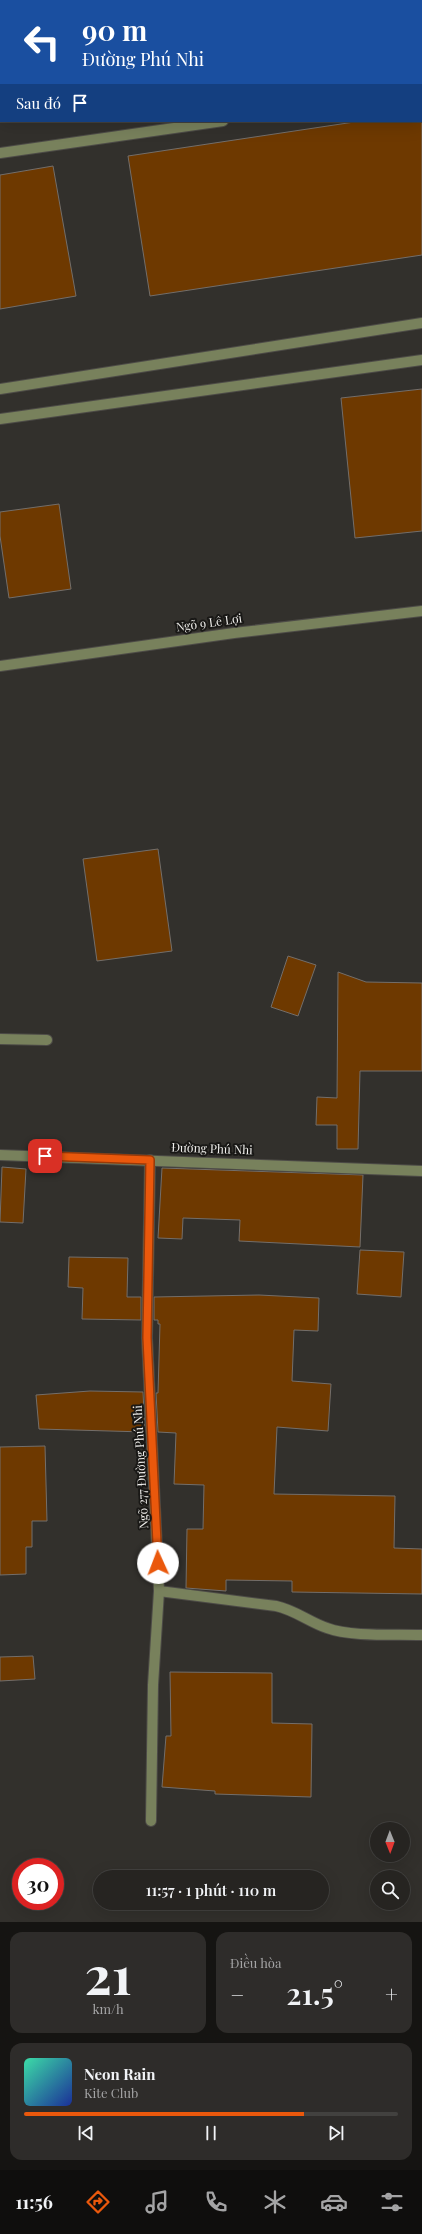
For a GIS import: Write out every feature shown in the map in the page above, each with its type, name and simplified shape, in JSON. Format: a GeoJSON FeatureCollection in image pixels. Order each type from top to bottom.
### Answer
{"type":"FeatureCollection","features":[{"type":"Feature","properties":{"kind":"street"},"geometry":{"type":"LineString","coordinates":[[0,153],[216,122]]}},
{"type":"Feature","properties":{"kind":"street"},"geometry":{"type":"LineString","coordinates":[[0,389],[422,322]]}},
{"type":"Feature","properties":{"kind":"street"},"geometry":{"type":"LineString","coordinates":[[0,419],[422,360]]}},
{"type":"Feature","properties":{"kind":"street","name":"Ngõ 9 Lê Lợi"},"geometry":{"type":"LineString","coordinates":[[0,666],[234,632],[422,611]]}},
{"type":"Feature","properties":{"kind":"street"},"geometry":{"type":"LineString","coordinates":[[0,1039],[47,1040]]}},
{"type":"Feature","properties":{"kind":"street","name":"Đường Phú Nhi"},"geometry":{"type":"LineString","coordinates":[[0,1155],[422,1171]]}},
{"type":"Feature","properties":{"kind":"street","name":"Ngõ 277 Đường Phú Nhi"},"geometry":{"type":"LineString","coordinates":[[150,1160],[147,1338],[160,1591],[153,1685],[151,1821]]}},
{"type":"Feature","properties":{"kind":"street"},"geometry":{"type":"LineString","coordinates":[[160,1591],[290,1609],[326,1628],[340,1632],[422,1634]]}},
{"type":"Feature","properties":{"kind":"building"},"geometry":{"type":"Polygon","coordinates":[[[354,122],[422,122],[422,255],[150,296],[128,156],[354,122]]]}},
{"type":"Feature","properties":{"kind":"building"},"geometry":{"type":"Polygon","coordinates":[[[53,166],[76,296],[0,309],[0,175],[53,166]]]}},
{"type":"Feature","properties":{"kind":"building"},"geometry":{"type":"Polygon","coordinates":[[[422,389],[422,531],[355,538],[341,398],[422,389]]]}},
{"type":"Feature","properties":{"kind":"building"},"geometry":{"type":"Polygon","coordinates":[[[59,504],[71,589],[9,598],[0,536],[0,512],[59,504]]]}},
{"type":"Feature","properties":{"kind":"building"},"geometry":{"type":"Polygon","coordinates":[[[158,849],[172,951],[97,961],[83,859],[158,849]]]}},
{"type":"Feature","properties":{"kind":"building"},"geometry":{"type":"Polygon","coordinates":[[[288,956],[316,965],[298,1016],[271,1007],[288,956]]]}},
{"type":"Feature","properties":{"kind":"building"},"geometry":{"type":"Polygon","coordinates":[[[338,972],[366,982],[422,983],[422,1071],[360,1071],[358,1149],[337,1149],[337,1125],[316,1125],[317,1097],[337,1098],[338,972]]]}},
{"type":"Feature","properties":{"kind":"building"},"geometry":{"type":"Polygon","coordinates":[[[2,1167],[26,1169],[23,1223],[0,1222],[2,1167]]]}},
{"type":"Feature","properties":{"kind":"building"},"geometry":{"type":"Polygon","coordinates":[[[162,1168],[363,1175],[360,1247],[239,1241],[240,1220],[183,1218],[182,1239],[158,1238],[162,1168]]]}},
{"type":"Feature","properties":{"kind":"building"},"geometry":{"type":"Polygon","coordinates":[[[360,1250],[404,1252],[401,1297],[357,1294],[360,1250]]]}},
{"type":"Feature","properties":{"kind":"building"},"geometry":{"type":"Polygon","coordinates":[[[69,1257],[128,1258],[127,1297],[141,1297],[141,1320],[82,1319],[83,1288],[68,1287],[69,1257]]]}},
{"type":"Feature","properties":{"kind":"building"},"geometry":{"type":"Polygon","coordinates":[[[259,1295],[319,1298],[318,1331],[294,1330],[292,1381],[331,1384],[328,1431],[277,1427],[274,1494],[395,1496],[394,1548],[422,1549],[422,1594],[292,1592],[292,1581],[226,1580],[226,1591],[186,1588],[187,1529],[203,1529],[204,1485],[174,1484],[176,1433],[158,1432],[156,1393],[158,1393],[160,1324],[158,1324],[158,1320],[154,1320],[154,1297],[259,1295]]]}},
{"type":"Feature","properties":{"kind":"building"},"geometry":{"type":"Polygon","coordinates":[[[90,1391],[143,1392],[145,1432],[39,1429],[36,1395],[90,1391]]]}},
{"type":"Feature","properties":{"kind":"building"},"geometry":{"type":"Polygon","coordinates":[[[45,1446],[47,1521],[32,1521],[32,1547],[26,1547],[26,1574],[0,1575],[0,1447],[45,1446]]]}},
{"type":"Feature","properties":{"kind":"building"},"geometry":{"type":"Polygon","coordinates":[[[33,1656],[35,1679],[0,1681],[0,1657],[33,1656]]]}},
{"type":"Feature","properties":{"kind":"building"},"geometry":{"type":"Polygon","coordinates":[[[170,1672],[272,1673],[272,1723],[312,1724],[311,1797],[215,1794],[215,1791],[162,1787],[166,1736],[171,1736],[170,1672]]]}},
{"type":"Feature","properties":{"kind":"route"},"geometry":{"type":"LineString","coordinates":[[45,1156],[150,1160],[147,1338],[158,1563]]}}]}
